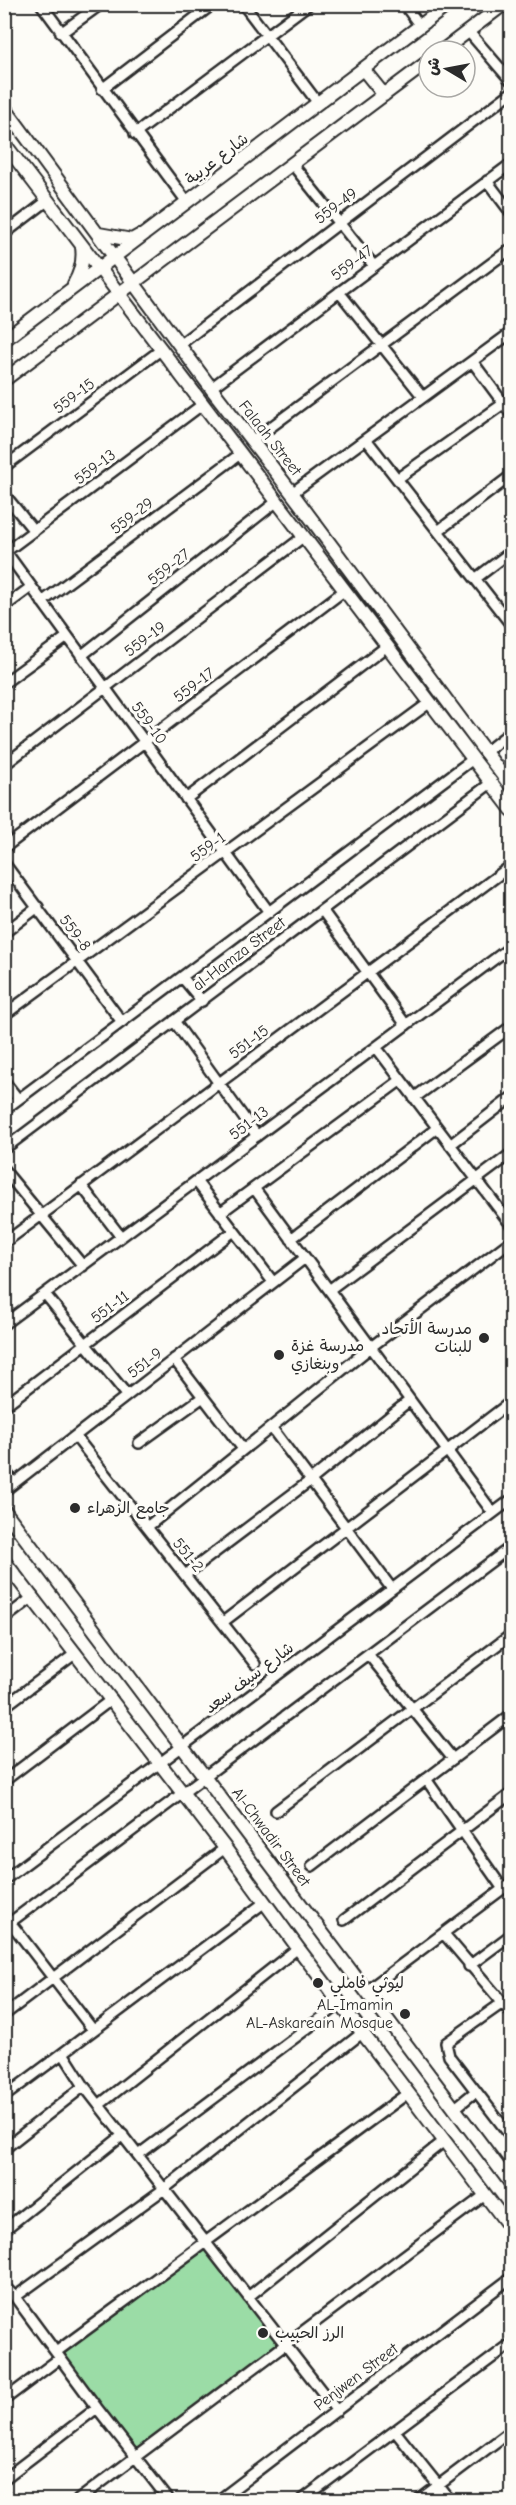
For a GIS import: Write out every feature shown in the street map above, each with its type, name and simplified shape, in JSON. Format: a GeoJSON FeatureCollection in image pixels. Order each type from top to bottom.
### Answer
{"type":"FeatureCollection","features":[{"type":"Feature","properties":{"kind":"main road","name":"شارع عربية"},"geometry":{"type":"LineString","coordinates":[[4,340],[449,4]]}},
{"type":"Feature","properties":{"kind":"main road"},"geometry":{"type":"LineString","coordinates":[[458,39],[504,4]]}},
{"type":"Feature","properties":{"kind":"main road"},"geometry":{"type":"LineString","coordinates":[[363,69],[384,94]]}},
{"type":"Feature","properties":{"kind":"main road"},"geometry":{"type":"LineString","coordinates":[[4,380],[417,70]]}},
{"type":"Feature","properties":{"kind":"main road","name":"Falaah Street"},"geometry":{"type":"LineString","coordinates":[[4,106],[179,345],[292,493],[496,779],[512,810]]}},
{"type":"Feature","properties":{"kind":"main road","name":"Falaah Street"},"geometry":{"type":"LineString","coordinates":[[7,151],[162,349],[429,703],[478,756]]}},
{"type":"Feature","properties":{"kind":"main road"},"geometry":{"type":"LineString","coordinates":[[99,234],[132,240],[146,233]]}},
{"type":"Feature","properties":{"kind":"main road"},"geometry":{"type":"LineString","coordinates":[[71,289],[81,272],[84,257],[82,246]]}},
{"type":"Feature","properties":{"kind":"main road"},"geometry":{"type":"LineString","coordinates":[[148,302],[147,288],[151,273],[159,264]]}},
{"type":"Feature","properties":{"kind":"main road"},"geometry":{"type":"LineString","coordinates":[[92,314],[106,308],[136,317]]}},
{"type":"Feature","properties":{"kind":"main road","name":"Falaah Street"},"geometry":{"type":"LineString","coordinates":[[496,779],[512,788]]}},
{"type":"Feature","properties":{"kind":"main road","name":"Al-Chwadir Street"},"geometry":{"type":"LineString","coordinates":[[4,1510],[512,2185]]}},
{"type":"Feature","properties":{"kind":"main road"},"geometry":{"type":"LineString","coordinates":[[4,1561],[112,1699],[512,2230]]}},
{"type":"Feature","properties":{"kind":"street"},"geometry":{"type":"LineString","coordinates":[[40,4],[187,202]]}},
{"type":"Feature","properties":{"kind":"street"},"geometry":{"type":"LineString","coordinates":[[61,33],[101,4]]}},
{"type":"Feature","properties":{"kind":"street"},"geometry":{"type":"LineString","coordinates":[[102,89],[213,4]]}},
{"type":"Feature","properties":{"kind":"street"},"geometry":{"type":"LineString","coordinates":[[243,4],[318,104]]}},
{"type":"Feature","properties":{"kind":"street"},"geometry":{"type":"LineString","coordinates":[[135,134],[309,4]]}},
{"type":"Feature","properties":{"kind":"street"},"geometry":{"type":"LineString","coordinates":[[404,4],[420,26]]}},
{"type":"Feature","properties":{"kind":"street"},"geometry":{"type":"LineString","coordinates":[[468,31],[512,82]]}},
{"type":"Feature","properties":{"kind":"street","name":"559-49"},"geometry":{"type":"LineString","coordinates":[[179,345],[512,92]]}},
{"type":"Feature","properties":{"kind":"street"},"geometry":{"type":"LineString","coordinates":[[292,164],[374,266]]}},
{"type":"Feature","properties":{"kind":"street","name":"559-47"},"geometry":{"type":"LineString","coordinates":[[211,388],[512,164]]}},
{"type":"Feature","properties":{"kind":"street"},"geometry":{"type":"LineString","coordinates":[[487,181],[512,214]]}},
{"type":"Feature","properties":{"kind":"street"},"geometry":{"type":"LineString","coordinates":[[4,234],[47,201]]}},
{"type":"Feature","properties":{"kind":"street"},"geometry":{"type":"LineString","coordinates":[[252,441],[512,248]]}},
{"type":"Feature","properties":{"kind":"street"},"geometry":{"type":"LineString","coordinates":[[339,292],[423,397]]}},
{"type":"Feature","properties":{"kind":"street"},"geometry":{"type":"LineString","coordinates":[[292,493],[512,332]]}},
{"type":"Feature","properties":{"kind":"street","name":"559-15"},"geometry":{"type":"LineString","coordinates":[[4,467],[162,349]]}},
{"type":"Feature","properties":{"kind":"street"},"geometry":{"type":"LineString","coordinates":[[472,361],[512,415]]}},
{"type":"Feature","properties":{"kind":"street","name":"559-13"},"geometry":{"type":"LineString","coordinates":[[5,553],[203,404]]}},
{"type":"Feature","properties":{"kind":"street"},"geometry":{"type":"LineString","coordinates":[[397,479],[503,404]]}},
{"type":"Feature","properties":{"kind":"street"},"geometry":{"type":"LineString","coordinates":[[366,438],[512,626]]}},
{"type":"Feature","properties":{"kind":"street","name":"559-29"},"geometry":{"type":"LineString","coordinates":[[42,602],[240,454]]}},
{"type":"Feature","properties":{"kind":"street"},"geometry":{"type":"LineString","coordinates":[[438,531],[512,475]]}},
{"type":"Feature","properties":{"kind":"street"},"geometry":{"type":"LineString","coordinates":[[4,494],[34,531]]}},
{"type":"Feature","properties":{"kind":"street","name":"559-27"},"geometry":{"type":"LineString","coordinates":[[81,656],[276,502]]}},
{"type":"Feature","properties":{"kind":"street","name":"559-19"},"geometry":{"type":"LineString","coordinates":[[4,765],[303,537]]}},
{"type":"Feature","properties":{"kind":"street"},"geometry":{"type":"LineString","coordinates":[[475,579],[512,551]]}},
{"type":"Feature","properties":{"kind":"street","name":"559-10"},"geometry":{"type":"LineString","coordinates":[[5,553],[269,912]]}},
{"type":"Feature","properties":{"kind":"street"},"geometry":{"type":"LineString","coordinates":[[4,607],[31,587]]}},
{"type":"Feature","properties":{"kind":"street","name":"559-17"},"geometry":{"type":"LineString","coordinates":[[4,848],[345,590]]}},
{"type":"Feature","properties":{"kind":"street"},"geometry":{"type":"LineString","coordinates":[[4,683],[67,637]]}},
{"type":"Feature","properties":{"kind":"street"},"geometry":{"type":"LineString","coordinates":[[186,799],[387,646]]}},
{"type":"Feature","properties":{"kind":"street","name":"559-1"},"geometry":{"type":"LineString","coordinates":[[4,1015],[429,703]]}},
{"type":"Feature","properties":{"kind":"street","name":"al-Hamza Street"},"geometry":{"type":"LineString","coordinates":[[4,1110],[512,731]]}},
{"type":"Feature","properties":{"kind":"street","name":"al-Hamza Street"},"geometry":{"type":"LineString","coordinates":[[4,1149],[512,766]]}},
{"type":"Feature","properties":{"kind":"street","name":"559-8"},"geometry":{"type":"LineString","coordinates":[[4,863],[122,1022]]}},
{"type":"Feature","properties":{"kind":"street","name":"551-15"},"geometry":{"type":"LineString","coordinates":[[4,1242],[512,865]]}},
{"type":"Feature","properties":{"kind":"street"},"geometry":{"type":"LineString","coordinates":[[4,933],[38,908]]}},
{"type":"Feature","properties":{"kind":"street"},"geometry":{"type":"LineString","coordinates":[[322,910],[406,1025]]}},
{"type":"Feature","properties":{"kind":"street","name":"551-13"},"geometry":{"type":"LineString","coordinates":[[4,1324],[512,946]]}},
{"type":"Feature","properties":{"kind":"street"},"geometry":{"type":"LineString","coordinates":[[182,976],[202,1001]]}},
{"type":"Feature","properties":{"kind":"street"},"geometry":{"type":"LineString","coordinates":[[174,1022],[257,1136]]}},
{"type":"Feature","properties":{"kind":"street"},"geometry":{"type":"LineString","coordinates":[[414,1098],[512,1026]]}},
{"type":"Feature","properties":{"kind":"street"},"geometry":{"type":"LineString","coordinates":[[376,1047],[512,1226]]}},
{"type":"Feature","properties":{"kind":"street"},"geometry":{"type":"LineString","coordinates":[[220,1213],[401,1080]]}},
{"type":"Feature","properties":{"kind":"street"},"geometry":{"type":"LineString","coordinates":[[4,1081],[18,1100]]}},
{"type":"Feature","properties":{"kind":"street"},"geometry":{"type":"LineString","coordinates":[[450,1145],[512,1097]]}},
{"type":"Feature","properties":{"kind":"street"},"geometry":{"type":"LineString","coordinates":[[291,1239],[437,1128]]}},
{"type":"Feature","properties":{"kind":"street"},"geometry":{"type":"LineString","coordinates":[[329,1290],[512,1153]]}},
{"type":"Feature","properties":{"kind":"street"},"geometry":{"type":"LineString","coordinates":[[4,1170],[83,1266]]}},
{"type":"Feature","properties":{"kind":"street"},"geometry":{"type":"LineString","coordinates":[[196,1182],[273,1282]]}},
{"type":"Feature","properties":{"kind":"street"},"geometry":{"type":"LineString","coordinates":[[81,1185],[121,1237]]}},
{"type":"Feature","properties":{"kind":"street"},"geometry":{"type":"LineString","coordinates":[[254,1188],[493,1513]]}},
{"type":"Feature","properties":{"kind":"street","name":"551-11"},"geometry":{"type":"LineString","coordinates":[[4,1406],[234,1231]]}},
{"type":"Feature","properties":{"kind":"street"},"geometry":{"type":"LineString","coordinates":[[147,1527],[371,1347],[512,1240]]}},
{"type":"Feature","properties":{"kind":"street","name":"551-9"},"geometry":{"type":"LineString","coordinates":[[4,1491],[304,1258]]}},
{"type":"Feature","properties":{"kind":"street"},"geometry":{"type":"LineString","coordinates":[[45,1294],[127,1395]]}},
{"type":"Feature","properties":{"kind":"street"},"geometry":{"type":"LineString","coordinates":[[174,1359],[243,1449]]}},
{"type":"Feature","properties":{"kind":"street"},"geometry":{"type":"LineString","coordinates":[[139,1443],[203,1397]]}},
{"type":"Feature","properties":{"kind":"street"},"geometry":{"type":"LineString","coordinates":[[185,1575],[311,1480],[410,1400]]}},
{"type":"Feature","properties":{"kind":"street"},"geometry":{"type":"LineString","coordinates":[[222,1622],[512,1401]]}},
{"type":"Feature","properties":{"kind":"street"},"geometry":{"type":"LineString","coordinates":[[271,1427],[392,1589]]}},
{"type":"Feature","properties":{"kind":"street","name":"551-2"},"geometry":{"type":"LineString","coordinates":[[75,1436],[255,1664]]}},
{"type":"Feature","properties":{"kind":"street"},"geometry":{"type":"LineString","coordinates":[[4,1470],[14,1483]]}},
{"type":"Feature","properties":{"kind":"street","name":"شارع سيف سعد"},"geometry":{"type":"LineString","coordinates":[[4,1880],[512,1499]]}},
{"type":"Feature","properties":{"kind":"street"},"geometry":{"type":"LineString","coordinates":[[93,2030],[54,1978],[7,1924],[512,1546]]}},
{"type":"Feature","properties":{"kind":"street"},"geometry":{"type":"LineString","coordinates":[[4,1618],[33,1597]]}},
{"type":"Feature","properties":{"kind":"street"},"geometry":{"type":"LineString","coordinates":[[276,1811],[512,1634]]}},
{"type":"Feature","properties":{"kind":"street"},"geometry":{"type":"LineString","coordinates":[[4,1707],[76,1653]]}},
{"type":"Feature","properties":{"kind":"street"},"geometry":{"type":"LineString","coordinates":[[368,1654],[411,1710],[453,1759]]}},
{"type":"Feature","properties":{"kind":"street"},"geometry":{"type":"LineString","coordinates":[[4,1781],[112,1699]]}},
{"type":"Feature","properties":{"kind":"street"},"geometry":{"type":"LineString","coordinates":[[312,1866],[512,1714]]}},
{"type":"Feature","properties":{"kind":"street"},"geometry":{"type":"LineString","coordinates":[[426,1779],[503,1889]]}},
{"type":"Feature","properties":{"kind":"street"},"geometry":{"type":"LineString","coordinates":[[344,1920],[512,1793]]}},
{"type":"Feature","properties":{"kind":"street"},"geometry":{"type":"LineString","coordinates":[[4,2016],[225,1848]]}},
{"type":"Feature","properties":{"kind":"street"},"geometry":{"type":"LineString","coordinates":[[366,1991],[512,1882]]}},
{"type":"Feature","properties":{"kind":"street"},"geometry":{"type":"LineString","coordinates":[[4,2097],[265,1902]]}},
{"type":"Feature","properties":{"kind":"street"},"geometry":{"type":"LineString","coordinates":[[444,1934],[501,2004],[512,2014]]}},
{"type":"Feature","properties":{"kind":"street"},"geometry":{"type":"LineString","coordinates":[[469,1966],[512,1934]]}},
{"type":"Feature","properties":{"kind":"street"},"geometry":{"type":"LineString","coordinates":[[99,2105],[298,1948]]}},
{"type":"Feature","properties":{"kind":"street"},"geometry":{"type":"LineString","coordinates":[[138,2155],[340,2004]]}},
{"type":"Feature","properties":{"kind":"street"},"geometry":{"type":"LineString","coordinates":[[501,2004],[446,2043],[449,2056],[512,2138]]}},
{"type":"Feature","properties":{"kind":"street"},"geometry":{"type":"LineString","coordinates":[[15,2297],[164,2188],[362,2033]]}},
{"type":"Feature","properties":{"kind":"street"},"geometry":{"type":"LineString","coordinates":[[63,2053],[84,2086],[337,2411]]}},
{"type":"Feature","properties":{"kind":"street"},"geometry":{"type":"LineString","coordinates":[[4,2149],[84,2086]]}},
{"type":"Feature","properties":{"kind":"street"},"geometry":{"type":"LineString","coordinates":[[454,2109],[476,2091]]}},
{"type":"Feature","properties":{"kind":"street"},"geometry":{"type":"LineString","coordinates":[[4,2400],[58,2355],[408,2093]]}},
{"type":"Feature","properties":{"kind":"street"},"geometry":{"type":"LineString","coordinates":[[4,2230],[123,2135]]}},
{"type":"Feature","properties":{"kind":"street"},"geometry":{"type":"LineString","coordinates":[[248,2297],[444,2141]]}},
{"type":"Feature","properties":{"kind":"street"},"geometry":{"type":"LineString","coordinates":[[78,2500],[484,2194]]}},
{"type":"Feature","properties":{"kind":"street","name":"Penjwen Street"},"geometry":{"type":"LineString","coordinates":[[219,2500],[512,2277]]}},
{"type":"Feature","properties":{"kind":"street"},"geometry":{"type":"LineString","coordinates":[[4,2286],[15,2297],[169,2500]]}},
{"type":"Feature","properties":{"kind":"street"},"geometry":{"type":"LineString","coordinates":[[302,2500],[512,2343]]}},
{"type":"Feature","properties":{"kind":"street"},"geometry":{"type":"LineString","coordinates":[[4,2479],[97,2408]]}},
{"type":"Feature","properties":{"kind":"street"},"geometry":{"type":"LineString","coordinates":[[419,2500],[512,2430]]}},
{"type":"Feature","properties":{"kind":"street"},"geometry":{"type":"LineString","coordinates":[[395,2431],[450,2500]]}},
{"type":"Feature","properties":{"kind":"street"},"geometry":{"type":"LineString","coordinates":[[4,2495],[9,2500]]}},
{"type":"Feature","properties":{"kind":"green space"},"geometry":{"type":"Polygon","coordinates":[[[206,2243],[285,2345],[136,2457],[59,2355],[206,2243]]]}},
{"type":"Feature","properties":{"kind":"place","name":"مدرسة الأتحاد للبنات"},"geometry":{"type":"Point","coordinates":[484,1338]}},
{"type":"Feature","properties":{"kind":"place","name":"مدرسة غزة وبنغازي"},"geometry":{"type":"Point","coordinates":[279,1355]}},
{"type":"Feature","properties":{"kind":"place","name":"جامع الزهراء"},"geometry":{"type":"Point","coordinates":[75,1508]}},
{"type":"Feature","properties":{"kind":"place","name":"ليوثي فاملي"},"geometry":{"type":"Point","coordinates":[318,1983]}},
{"type":"Feature","properties":{"kind":"place","name":"AL-Imamin AL-Askareain Mosque"},"geometry":{"type":"Point","coordinates":[405,2014]}},
{"type":"Feature","properties":{"kind":"place","name":"الرز الحبيب"},"geometry":{"type":"Point","coordinates":[263,2333]}}]}
